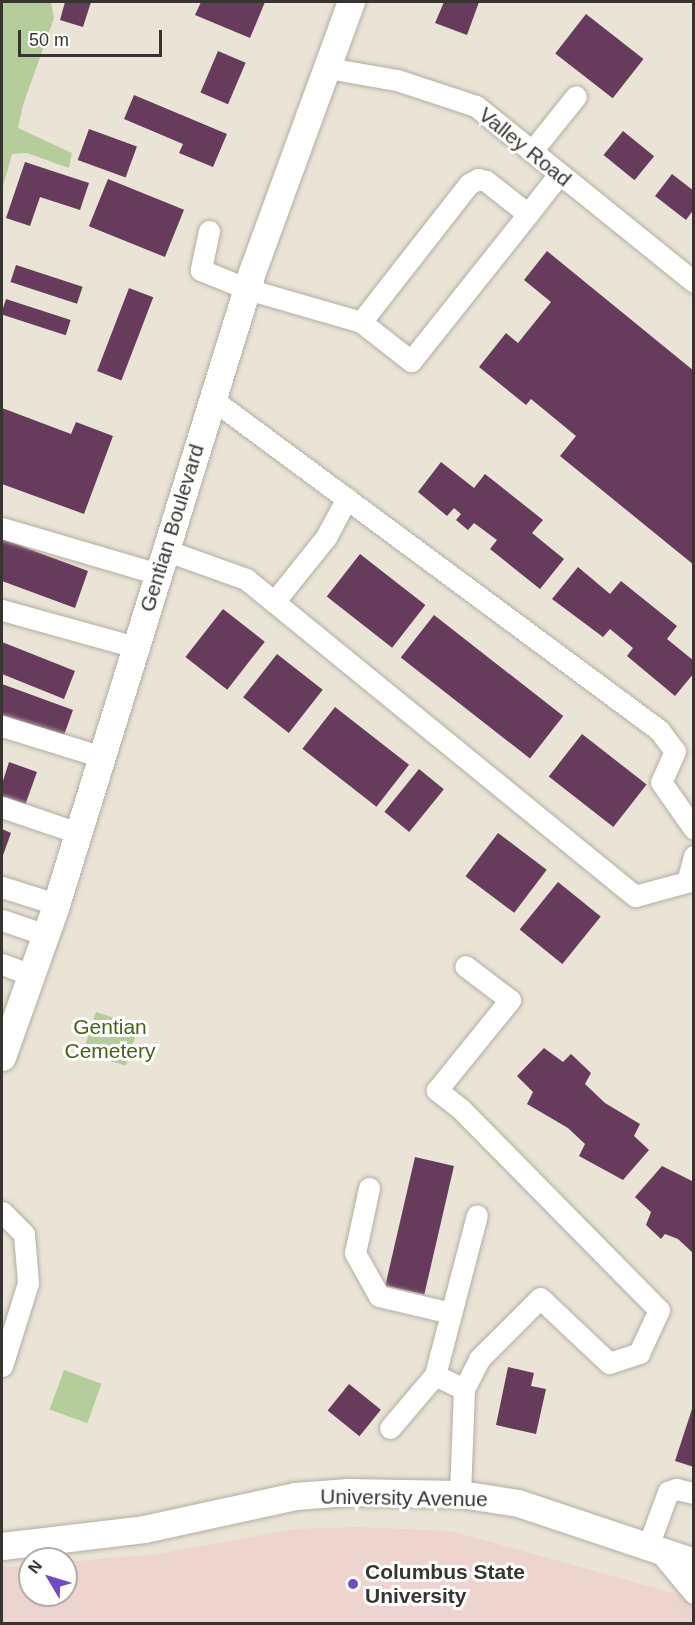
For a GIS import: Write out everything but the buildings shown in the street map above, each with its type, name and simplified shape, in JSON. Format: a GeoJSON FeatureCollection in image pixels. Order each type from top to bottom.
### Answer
{"type":"FeatureCollection","features":[{"type":"Feature","properties":{"kind":"main road","name":"Gentian Boulevard"},"geometry":{"type":"LineString","coordinates":[[2,1056],[56,904],[247,289],[351,2]]}},
{"type":"Feature","properties":{"kind":"main road","name":"University Avenue"},"geometry":{"type":"LineString","coordinates":[[2,1546],[144,1529],[295,1496],[348,1492],[460,1494],[518,1503],[693,1562]]}},
{"type":"Feature","properties":{"kind":"street","name":"Valley Road"},"geometry":{"type":"LineString","coordinates":[[328,68],[397,80],[476,106],[693,282]]}},
{"type":"Feature","properties":{"kind":"street"},"geometry":{"type":"LineString","coordinates":[[532,151],[576,96]]}},
{"type":"Feature","properties":{"kind":"street"},"geometry":{"type":"LineString","coordinates":[[209,231],[201,270],[247,289],[361,321],[411,361],[559,174]]}},
{"type":"Feature","properties":{"kind":"street"},"geometry":{"type":"LineString","coordinates":[[361,321],[469,184],[478,179],[486,182],[528,214]]}},
{"type":"Feature","properties":{"kind":"street"},"geometry":{"type":"LineString","coordinates":[[212,399],[659,729],[675,751],[661,782],[693,829]]}},
{"type":"Feature","properties":{"kind":"street"},"geometry":{"type":"LineString","coordinates":[[274,602],[326,537],[347,498]]}},
{"type":"Feature","properties":{"kind":"street"},"geometry":{"type":"LineString","coordinates":[[2,528],[246,579],[635,896],[687,882],[693,856]]}},
{"type":"Feature","properties":{"kind":"street"},"geometry":{"type":"LineString","coordinates":[[2,610],[135,647]]}},
{"type":"Feature","properties":{"kind":"street"},"geometry":{"type":"LineString","coordinates":[[2,726],[102,757]]}},
{"type":"Feature","properties":{"kind":"street"},"geometry":{"type":"LineString","coordinates":[[2,807],[78,833]]}},
{"type":"Feature","properties":{"kind":"street"},"geometry":{"type":"LineString","coordinates":[[2,886],[56,904]]}},
{"type":"Feature","properties":{"kind":"street"},"geometry":{"type":"LineString","coordinates":[[2,920],[46,935]]}},
{"type":"Feature","properties":{"kind":"street"},"geometry":{"type":"LineString","coordinates":[[2,964],[31,975]]}},
{"type":"Feature","properties":{"kind":"street"},"geometry":{"type":"LineString","coordinates":[[460,1494],[464,1389],[479,1359],[540,1298],[609,1363],[639,1353],[659,1310],[461,1109],[437,1089],[510,1000],[465,966]]}},
{"type":"Feature","properties":{"kind":"street"},"geometry":{"type":"LineString","coordinates":[[369,1188],[355,1253],[380,1296],[451,1313]]}},
{"type":"Feature","properties":{"kind":"street"},"geometry":{"type":"LineString","coordinates":[[2,1212],[24,1234],[28,1283],[2,1366]]}},
{"type":"Feature","properties":{"kind":"street"},"geometry":{"type":"LineString","coordinates":[[390,1428],[435,1375],[477,1215]]}},
{"type":"Feature","properties":{"kind":"street"},"geometry":{"type":"LineString","coordinates":[[435,1375],[464,1389]]}},
{"type":"Feature","properties":{"kind":"street"},"geometry":{"type":"LineString","coordinates":[[693,1493],[676,1489],[668,1492],[653,1548],[693,1593]]}},
{"type":"Feature","properties":{"kind":"shaded area","name":"Columbus State University"},"geometry":{"type":"Polygon","coordinates":[[[357,1527],[451,1531],[694,1599],[693,1624],[2,1624],[2,1567],[18,1566],[18,1607],[78,1607],[78,1561],[158,1554],[295,1529],[357,1527]]]}},
{"type":"Feature","properties":{"kind":"green space"},"geometry":{"type":"Polygon","coordinates":[[[2,2],[51,2],[54,18],[23,105],[18,128],[72,153],[69,168],[27,153],[12,154],[2,190],[2,2]]]}},
{"type":"Feature","properties":{"kind":"green space","name":"Gentian Cemetery"},"geometry":{"type":"Polygon","coordinates":[[[96,1012],[139,1026],[126,1066],[83,1052],[96,1012]]]}},
{"type":"Feature","properties":{"kind":"green space"},"geometry":{"type":"Polygon","coordinates":[[[64,1370],[102,1384],[87,1423],[50,1409],[64,1370]]]}},
{"type":"Feature","properties":{"kind":"place","name":"Columbus State University"},"geometry":{"type":"Point","coordinates":[353,1584]}}]}
